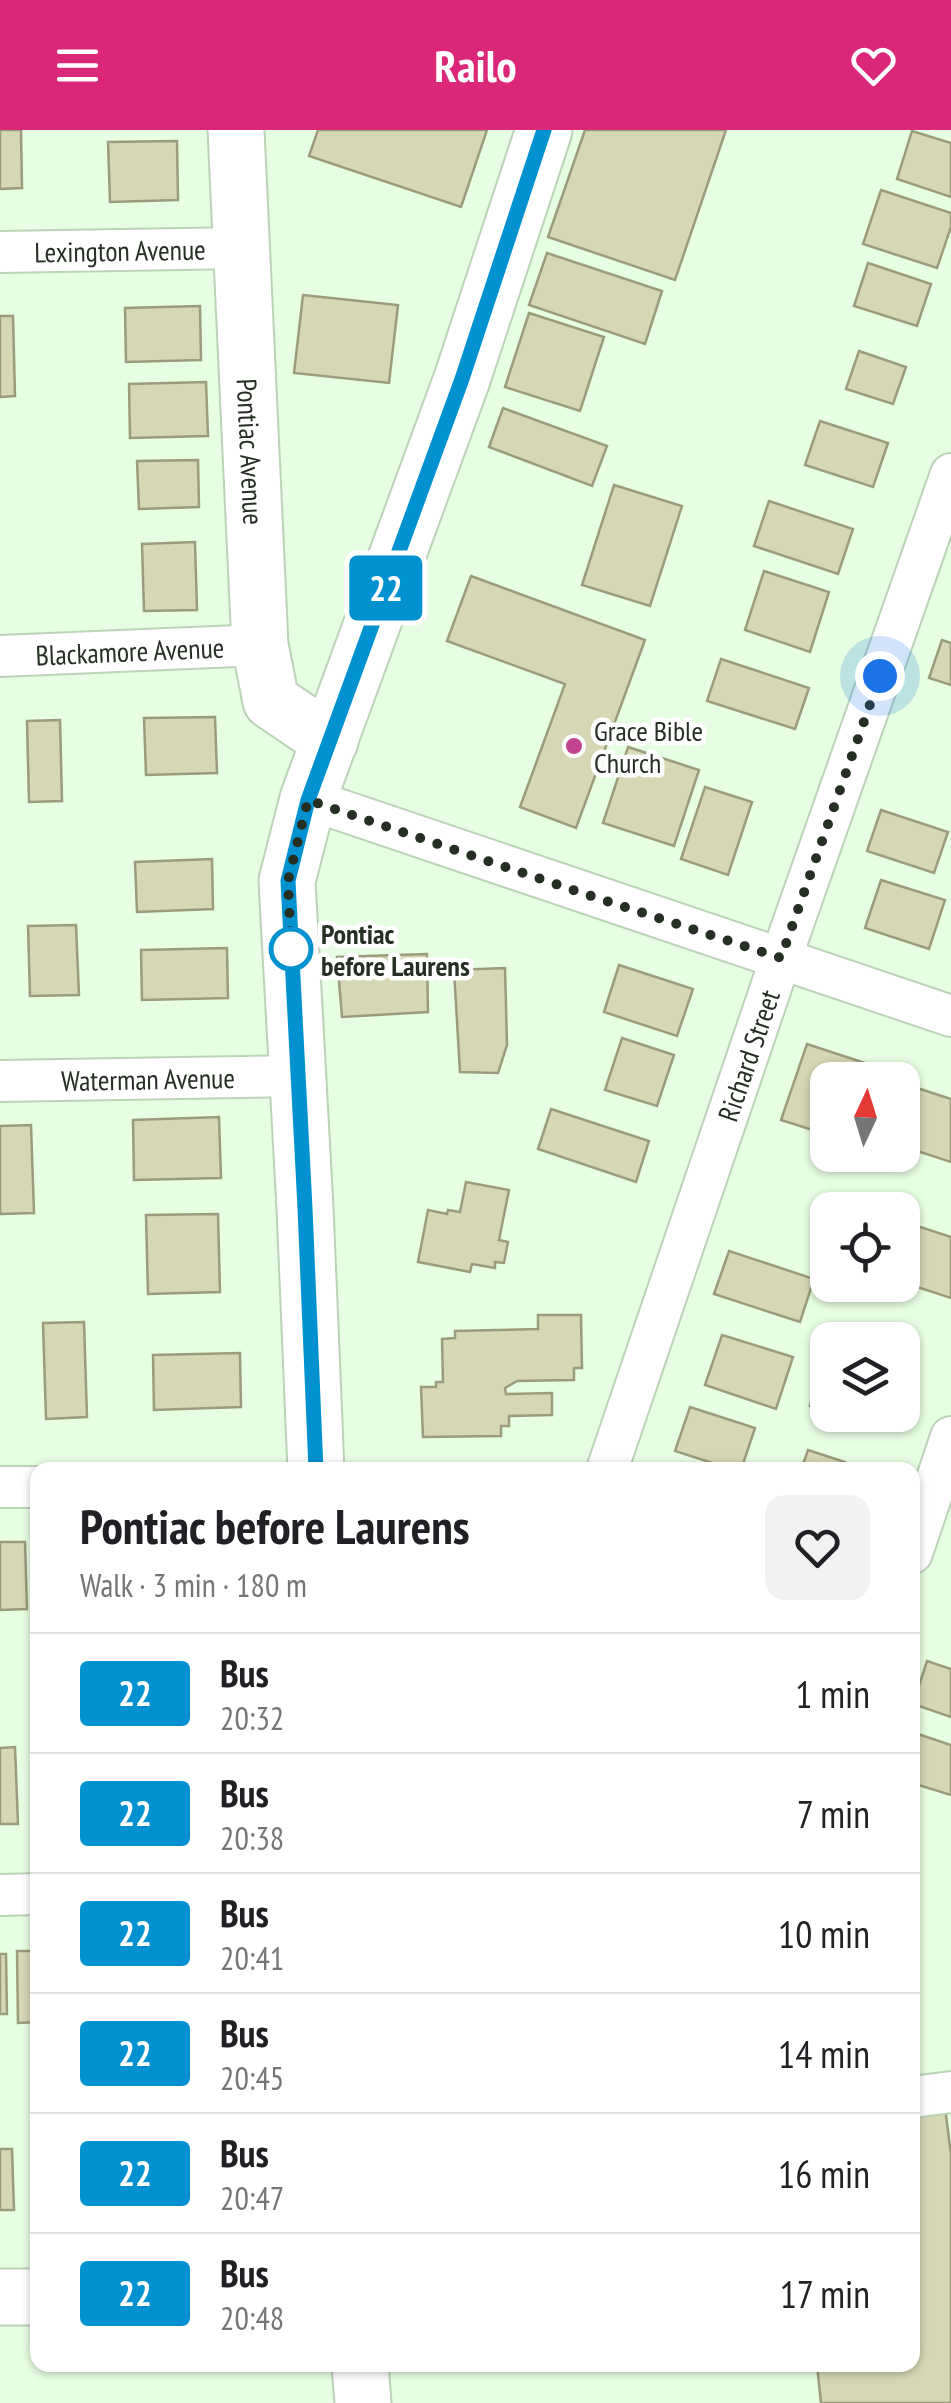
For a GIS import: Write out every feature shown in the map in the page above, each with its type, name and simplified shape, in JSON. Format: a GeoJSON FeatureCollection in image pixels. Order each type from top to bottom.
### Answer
{"type":"FeatureCollection","features":[{"type":"Feature","properties":{"kind":"main road","name":"Pontiac Avenue"},"geometry":{"type":"LineString","coordinates":[[236,130],[260,645],[271,701],[330,742]]}},
{"type":"Feature","properties":{"kind":"main road"},"geometry":{"type":"LineString","coordinates":[[316,1462],[288,881],[308,800],[462,379],[544,130]]}},
{"type":"Feature","properties":{"kind":"main road"},"geometry":{"type":"LineString","coordinates":[[0,2297],[30,2296]]}},
{"type":"Feature","properties":{"kind":"main road"},"geometry":{"type":"LineString","coordinates":[[361,2372],[363,2403]]}},
{"type":"Feature","properties":{"kind":"street","name":"Lexington Avenue"},"geometry":{"type":"LineString","coordinates":[[0,252],[242,248]]}},
{"type":"Feature","properties":{"kind":"street","name":"Richard Street"},"geometry":{"type":"LineString","coordinates":[[610,1462],[951,474]]}},
{"type":"Feature","properties":{"kind":"street","name":"Blackamore Avenue"},"geometry":{"type":"LineString","coordinates":[[0,656],[260,645]]}},
{"type":"Feature","properties":{"kind":"street"},"geometry":{"type":"LineString","coordinates":[[308,800],[951,1016]]}},
{"type":"Feature","properties":{"kind":"street","name":"Waterman Avenue"},"geometry":{"type":"LineString","coordinates":[[0,1081],[297,1076]]}},
{"type":"Feature","properties":{"kind":"street"},"geometry":{"type":"LineString","coordinates":[[920,1529],[951,1437]]}},
{"type":"Feature","properties":{"kind":"street"},"geometry":{"type":"LineString","coordinates":[[0,1487],[30,1486]]}},
{"type":"Feature","properties":{"kind":"street"},"geometry":{"type":"LineString","coordinates":[[0,1895],[30,1894]]}},
{"type":"Feature","properties":{"kind":"street"},"geometry":{"type":"LineString","coordinates":[[920,2096],[951,2092]]}},
{"type":"Feature","properties":{"kind":"building"},"geometry":{"type":"Polygon","coordinates":[[[0,130],[21,130],[22,188],[0,189],[0,130]]]}},
{"type":"Feature","properties":{"kind":"building"},"geometry":{"type":"Polygon","coordinates":[[[318,130],[487,130],[461,207],[309,156],[318,130]]]}},
{"type":"Feature","properties":{"kind":"building"},"geometry":{"type":"Polygon","coordinates":[[[585,130],[726,130],[675,280],[548,237],[585,130]]]}},
{"type":"Feature","properties":{"kind":"building"},"geometry":{"type":"Polygon","coordinates":[[[912,131],[951,143],[951,197],[897,179],[912,131]]]}},
{"type":"Feature","properties":{"kind":"building"},"geometry":{"type":"Polygon","coordinates":[[[177,141],[178,200],[110,202],[108,142],[177,141]]]}},
{"type":"Feature","properties":{"kind":"building"},"geometry":{"type":"Polygon","coordinates":[[[881,190],[951,213],[951,227],[937,268],[863,244],[881,190]]]}},
{"type":"Feature","properties":{"kind":"building"},"geometry":{"type":"Polygon","coordinates":[[[547,253],[662,291],[645,344],[529,305],[547,253]]]}},
{"type":"Feature","properties":{"kind":"building"},"geometry":{"type":"Polygon","coordinates":[[[868,263],[931,284],[917,326],[854,306],[868,263]]]}},
{"type":"Feature","properties":{"kind":"building"},"geometry":{"type":"Polygon","coordinates":[[[303,295],[398,305],[389,383],[294,373],[303,295]]]}},
{"type":"Feature","properties":{"kind":"building"},"geometry":{"type":"Polygon","coordinates":[[[200,306],[201,360],[126,362],[125,308],[200,306]]]}},
{"type":"Feature","properties":{"kind":"building"},"geometry":{"type":"Polygon","coordinates":[[[529,313],[604,337],[580,411],[505,387],[529,313]]]}},
{"type":"Feature","properties":{"kind":"building"},"geometry":{"type":"Polygon","coordinates":[[[0,316],[13,316],[15,396],[0,397],[0,316]]]}},
{"type":"Feature","properties":{"kind":"building"},"geometry":{"type":"Polygon","coordinates":[[[859,351],[906,367],[893,404],[846,389],[859,351]]]}},
{"type":"Feature","properties":{"kind":"building"},"geometry":{"type":"Polygon","coordinates":[[[206,382],[208,436],[130,438],[129,384],[206,382]]]}},
{"type":"Feature","properties":{"kind":"building"},"geometry":{"type":"Polygon","coordinates":[[[503,408],[607,446],[592,486],[489,447],[503,408]]]}},
{"type":"Feature","properties":{"kind":"building"},"geometry":{"type":"Polygon","coordinates":[[[820,421],[888,443],[873,487],[805,465],[820,421]]]}},
{"type":"Feature","properties":{"kind":"building"},"geometry":{"type":"Polygon","coordinates":[[[198,460],[199,507],[139,509],[137,461],[198,460]]]}},
{"type":"Feature","properties":{"kind":"building"},"geometry":{"type":"Polygon","coordinates":[[[614,485],[682,506],[650,606],[582,585],[614,485]]]}},
{"type":"Feature","properties":{"kind":"building"},"geometry":{"type":"Polygon","coordinates":[[[769,501],[853,529],[838,574],[754,546],[769,501]]]}},
{"type":"Feature","properties":{"kind":"building"},"geometry":{"type":"Polygon","coordinates":[[[195,542],[197,610],[144,611],[142,544],[195,542]]]}},
{"type":"Feature","properties":{"kind":"building"},"geometry":{"type":"Polygon","coordinates":[[[764,571],[829,592],[810,652],[745,630],[764,571]]]}},
{"type":"Feature","properties":{"kind":"building","name":"Grace Bible Church"},"geometry":{"type":"Polygon","coordinates":[[[471,576],[645,640],[576,828],[520,807],[565,684],[447,641],[471,576]]]}},
{"type":"Feature","properties":{"kind":"building"},"geometry":{"type":"Polygon","coordinates":[[[942,640],[951,643],[951,685],[929,678],[942,640]]]}},
{"type":"Feature","properties":{"kind":"building"},"geometry":{"type":"Polygon","coordinates":[[[721,659],[809,688],[795,729],[707,701],[721,659]]]}},
{"type":"Feature","properties":{"kind":"building"},"geometry":{"type":"Polygon","coordinates":[[[215,717],[217,773],[146,775],[144,718],[215,717]]]}},
{"type":"Feature","properties":{"kind":"building"},"geometry":{"type":"Polygon","coordinates":[[[60,720],[62,801],[29,802],[27,721],[60,720]]]}},
{"type":"Feature","properties":{"kind":"building"},"geometry":{"type":"Polygon","coordinates":[[[628,747],[699,770],[674,846],[603,823],[628,747]]]}},
{"type":"Feature","properties":{"kind":"building"},"geometry":{"type":"Polygon","coordinates":[[[705,787],[752,802],[728,875],[681,859],[705,787]]]}},
{"type":"Feature","properties":{"kind":"building"},"geometry":{"type":"Polygon","coordinates":[[[881,810],[948,832],[934,873],[867,851],[881,810]]]}},
{"type":"Feature","properties":{"kind":"building"},"geometry":{"type":"Polygon","coordinates":[[[212,859],[213,909],[137,912],[135,862],[212,859]]]}},
{"type":"Feature","properties":{"kind":"building"},"geometry":{"type":"Polygon","coordinates":[[[881,880],[945,900],[929,949],[865,928],[881,880]]]}},
{"type":"Feature","properties":{"kind":"building"},"geometry":{"type":"Polygon","coordinates":[[[76,925],[79,995],[30,996],[28,926],[76,925]]]}},
{"type":"Feature","properties":{"kind":"building"},"geometry":{"type":"Polygon","coordinates":[[[227,948],[228,998],[142,1000],[141,950],[227,948]]]}},
{"type":"Feature","properties":{"kind":"building"},"geometry":{"type":"Polygon","coordinates":[[[427,954],[428,1012],[342,1017],[337,957],[427,954]]]}},
{"type":"Feature","properties":{"kind":"building"},"geometry":{"type":"Polygon","coordinates":[[[619,965],[693,989],[677,1036],[604,1012],[619,965]]]}},
{"type":"Feature","properties":{"kind":"building"},"geometry":{"type":"Polygon","coordinates":[[[505,968],[507,1045],[498,1073],[460,1072],[454,970],[505,968]]]}},
{"type":"Feature","properties":{"kind":"building"},"geometry":{"type":"Polygon","coordinates":[[[622,1038],[674,1055],[657,1106],[605,1090],[622,1038]]]}},
{"type":"Feature","properties":{"kind":"building"},"geometry":{"type":"Polygon","coordinates":[[[807,1044],[862,1062],[810,1062],[810,1129],[781,1120],[807,1044]]]}},
{"type":"Feature","properties":{"kind":"building"},"geometry":{"type":"Polygon","coordinates":[[[920,1089],[951,1099],[951,1162],[920,1152],[920,1089]]]}},
{"type":"Feature","properties":{"kind":"building"},"geometry":{"type":"Polygon","coordinates":[[[551,1109],[649,1141],[636,1182],[538,1149],[551,1109]]]}},
{"type":"Feature","properties":{"kind":"building"},"geometry":{"type":"Polygon","coordinates":[[[219,1117],[221,1178],[134,1180],[133,1120],[219,1117]]]}},
{"type":"Feature","properties":{"kind":"building"},"geometry":{"type":"Polygon","coordinates":[[[31,1125],[34,1213],[0,1214],[0,1126],[31,1125]]]}},
{"type":"Feature","properties":{"kind":"building"},"geometry":{"type":"Polygon","coordinates":[[[466,1182],[509,1190],[499,1240],[508,1242],[504,1263],[495,1262],[495,1268],[472,1264],[470,1272],[418,1262],[428,1210],[460,1212],[466,1182]]]}},
{"type":"Feature","properties":{"kind":"building"},"geometry":{"type":"Polygon","coordinates":[[[218,1214],[220,1292],[148,1294],[146,1215],[218,1214]]]}},
{"type":"Feature","properties":{"kind":"building"},"geometry":{"type":"Polygon","coordinates":[[[920,1227],[951,1237],[951,1298],[920,1288],[920,1227]]]}},
{"type":"Feature","properties":{"kind":"building"},"geometry":{"type":"Polygon","coordinates":[[[729,1251],[810,1278],[800,1322],[714,1294],[729,1251]]]}},
{"type":"Feature","properties":{"kind":"building"},"geometry":{"type":"Polygon","coordinates":[[[538,1315],[581,1315],[582,1368],[574,1368],[574,1380],[517,1381],[505,1388],[506,1394],[552,1393],[552,1415],[509,1416],[509,1426],[501,1426],[501,1436],[423,1437],[421,1387],[436,1387],[436,1382],[443,1382],[442,1339],[455,1338],[455,1331],[538,1329],[538,1315]]]}},
{"type":"Feature","properties":{"kind":"building"},"geometry":{"type":"Polygon","coordinates":[[[84,1322],[87,1417],[46,1419],[43,1323],[84,1322]]]}},
{"type":"Feature","properties":{"kind":"building"},"geometry":{"type":"Polygon","coordinates":[[[722,1335],[793,1357],[776,1409],[705,1385],[722,1335]]]}},
{"type":"Feature","properties":{"kind":"building"},"geometry":{"type":"Polygon","coordinates":[[[240,1353],[241,1407],[154,1410],[153,1355],[240,1353]]]}},
{"type":"Feature","properties":{"kind":"building"},"geometry":{"type":"Polygon","coordinates":[[[690,1407],[755,1428],[744,1462],[709,1462],[675,1451],[690,1407]]]}},
{"type":"Feature","properties":{"kind":"building"},"geometry":{"type":"Polygon","coordinates":[[[808,1450],[845,1462],[804,1462],[808,1450]]]}},
{"type":"Feature","properties":{"kind":"building"},"geometry":{"type":"Polygon","coordinates":[[[0,1542],[25,1542],[27,1609],[0,1610],[0,1542]]]}},
{"type":"Feature","properties":{"kind":"building"},"geometry":{"type":"Polygon","coordinates":[[[927,1661],[951,1669],[951,1717],[920,1706],[920,1682],[927,1661]]]}},
{"type":"Feature","properties":{"kind":"building"},"geometry":{"type":"Polygon","coordinates":[[[920,1735],[951,1745],[951,1795],[920,1785],[920,1735]]]}},
{"type":"Feature","properties":{"kind":"building"},"geometry":{"type":"Polygon","coordinates":[[[15,1747],[18,1824],[0,1824],[0,1748],[15,1747]]]}},
{"type":"Feature","properties":{"kind":"building"},"geometry":{"type":"Polygon","coordinates":[[[17,1951],[30,1951],[30,2022],[18,2023],[17,1951]]]}},
{"type":"Feature","properties":{"kind":"building"},"geometry":{"type":"Polygon","coordinates":[[[0,1954],[6,1954],[7,2014],[0,2014],[0,1954]]]}},
{"type":"Feature","properties":{"kind":"building"},"geometry":{"type":"Polygon","coordinates":[[[945,2107],[951,2155],[951,2403],[821,2403],[818,2372],[920,2372],[920,2110],[945,2107]]]}},
{"type":"Feature","properties":{"kind":"building"},"geometry":{"type":"Polygon","coordinates":[[[0,2149],[12,2149],[14,2210],[0,2210],[0,2149]]]}},
{"type":"Feature","properties":{"kind":"bus line","name":"22"},"geometry":{"type":"LineString","coordinates":[[316,1462],[288,881],[308,800],[462,379],[544,130]]}},
{"type":"Feature","properties":{"kind":"place","name":"Grace Bible Church"},"geometry":{"type":"Point","coordinates":[574,746]}},
{"type":"Feature","properties":{"kind":"place","name":"Pontiac before Laurens"},"geometry":{"type":"Point","coordinates":[291,949]}},
{"type":"Feature","properties":{"kind":"route"},"geometry":{"type":"LineString","coordinates":[[291,949],[288,881],[308,800],[781,958],[880,676]]}}]}
